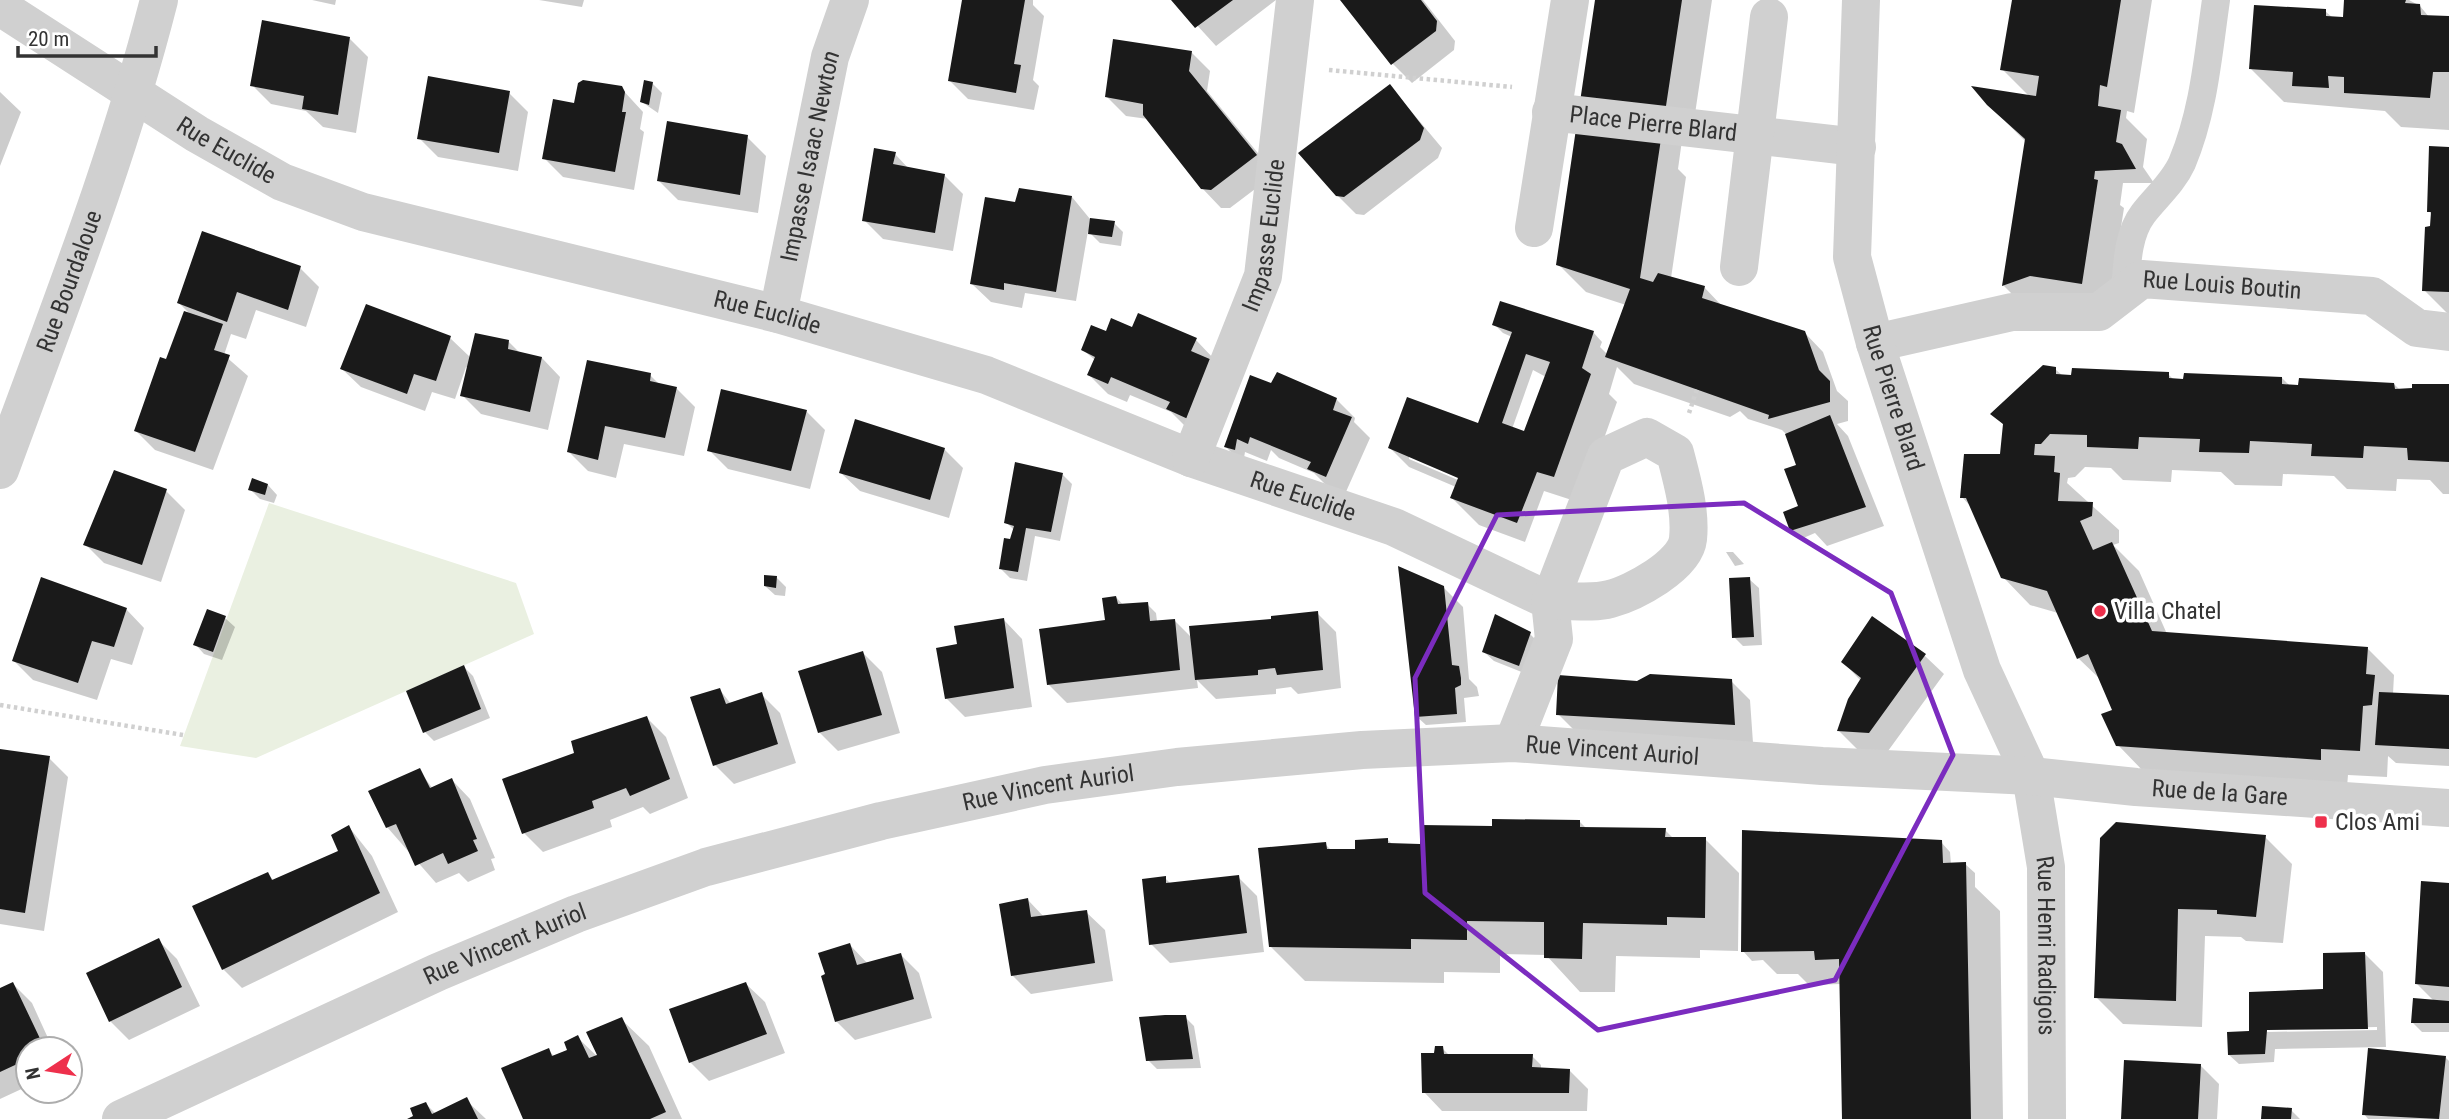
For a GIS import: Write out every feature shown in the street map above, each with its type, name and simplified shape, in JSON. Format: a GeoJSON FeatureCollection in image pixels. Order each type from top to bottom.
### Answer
{"type":"FeatureCollection","features":[{"type":"Feature","properties":{"kind":"street","name":"Rue Bourdaloue"},"geometry":{"type":"LineString","coordinates":[[0,470],[102,192],[135,92],[159,0]]}},
{"type":"Feature","properties":{"kind":"street","name":"Impasse Isaac Newton"},"geometry":{"type":"LineString","coordinates":[[778,314],[830,57],[849,0]]}},
{"type":"Feature","properties":{"kind":"street","name":"Impasse Euclide"},"geometry":{"type":"LineString","coordinates":[[1191,458],[1263,276],[1295,0]]}},
{"type":"Feature","properties":{"kind":"street","name":"Place Pierre Blard"},"geometry":{"type":"LineString","coordinates":[[1534,228],[1570,0]]}},
{"type":"Feature","properties":{"kind":"street","name":"Rue Pierre Blard"},"geometry":{"type":"LineString","coordinates":[[1861,0],[1852,257],[1875,343],[1982,670],[2032,776]]}},
{"type":"Feature","properties":{"kind":"street","name":"Rue Euclide"},"geometry":{"type":"LineString","coordinates":[[0,7],[197,134],[282,182],[363,212],[778,314],[986,374],[1191,458],[1394,527],[1550,601],[1554,639],[1513,743]]}},
{"type":"Feature","properties":{"kind":"street","name":"Place Pierre Blard"},"geometry":{"type":"LineString","coordinates":[[1739,267],[1758,134],[1769,18]]}},
{"type":"Feature","properties":{"kind":"street","name":"Place Pierre Blard"},"geometry":{"type":"LineString","coordinates":[[1551,112],[1857,147]]}},
{"type":"Feature","properties":{"kind":"street","name":"Rue Louis Boutin"},"geometry":{"type":"LineString","coordinates":[[1875,343],[2012,313],[2099,312],[2141,279],[2372,296],[2417,328],[2449,332]]}},
{"type":"Feature","properties":{"kind":"street","name":"Rue Vincent Auriol"},"geometry":{"type":"LineString","coordinates":[[121,1119],[438,972],[576,914],[706,867],[881,821],[1045,785],[1177,767],[1362,750],[1513,743],[1822,766],[2032,776]]}},
{"type":"Feature","properties":{"kind":"street","name":"Rue de la Gare"},"geometry":{"type":"LineString","coordinates":[[2032,776],[2136,787],[2449,808]]}},
{"type":"Feature","properties":{"kind":"street","name":"Rue Henri Radigois"},"geometry":{"type":"LineString","coordinates":[[2032,776],[2046,867],[2047,1119]]}},
{"type":"Feature","properties":{"kind":"lane"},"geometry":{"type":"LineString","coordinates":[[2125,292],[2129,249],[2141,216],[2162,194],[2181,165],[2199,117],[2216,0]]}},
{"type":"Feature","properties":{"kind":"path"},"geometry":{"type":"LineString","coordinates":[[1286,66],[1535,89],[1551,112]]}},
{"type":"Feature","properties":{"kind":"path"},"geometry":{"type":"LineString","coordinates":[[0,705],[184,734]]}},
{"type":"Feature","properties":{"kind":"highlighted area"},"geometry":{"type":"Polygon","coordinates":[[[1744,503],[1891,593],[1953,755],[1835,980],[1598,1030],[1425,893],[1415,678],[1497,515],[1744,503]]]}},
{"type":"Feature","properties":{"kind":"green space"},"geometry":{"type":"Polygon","coordinates":[[[269,503],[516,583],[534,634],[256,758],[180,746],[269,503]]]}},
{"type":"Feature","properties":{"kind":"building"},"geometry":{"type":"Polygon","coordinates":[[[962,0],[1025,0],[1014,64],[1021,65],[1016,93],[948,81],[962,0]]]}},
{"type":"Feature","properties":{"kind":"building"},"geometry":{"type":"Polygon","coordinates":[[[1171,0],[1233,0],[1195,28],[1171,0]]]}},
{"type":"Feature","properties":{"kind":"building"},"geometry":{"type":"Polygon","coordinates":[[[1340,0],[1421,0],[1437,21],[1436,31],[1391,65],[1340,0]]]}},
{"type":"Feature","properties":{"kind":"building"},"geometry":{"type":"Polygon","coordinates":[[[1595,0],[1682,0],[1640,278],[1653,282],[1658,273],[1705,286],[1702,298],[1805,331],[1819,370],[1830,381],[1830,402],[1768,419],[1769,415],[1605,357],[1630,289],[1556,265],[1595,0]]]}},
{"type":"Feature","properties":{"kind":"building"},"geometry":{"type":"Polygon","coordinates":[[[2012,0],[2121,0],[2107,87],[2100,85],[2098,106],[2121,110],[2116,142],[2122,144],[2136,169],[2095,171],[2094,179],[2098,180],[2082,284],[2030,276],[2002,286],[2025,139],[1987,105],[1971,86],[2036,96],[2039,76],[2000,70],[2012,0]]]}},
{"type":"Feature","properties":{"kind":"building"},"geometry":{"type":"Polygon","coordinates":[[[2344,0],[2406,0],[2405,3],[2420,4],[2421,15],[2449,16],[2449,72],[2433,72],[2430,98],[2344,93],[2344,77],[2328,76],[2329,88],[2292,86],[2293,72],[2249,69],[2254,5],[2326,9],[2326,16],[2343,17],[2344,0]]]}},
{"type":"Feature","properties":{"kind":"building"},"geometry":{"type":"Polygon","coordinates":[[[262,20],[350,37],[338,115],[302,109],[304,96],[250,86],[262,20]]]}},
{"type":"Feature","properties":{"kind":"building"},"geometry":{"type":"Polygon","coordinates":[[[1113,39],[1192,51],[1189,71],[1257,155],[1211,190],[1201,189],[1143,115],[1143,104],[1105,97],[1113,39]]]}},
{"type":"Feature","properties":{"kind":"building"},"geometry":{"type":"Polygon","coordinates":[[[428,76],[510,91],[499,153],[417,139],[428,76]]]}},
{"type":"Feature","properties":{"kind":"building"},"geometry":{"type":"Polygon","coordinates":[[[583,80],[622,86],[625,92],[622,112],[626,112],[615,172],[542,159],[553,99],[574,103],[578,83],[583,80]]]}},
{"type":"Feature","properties":{"kind":"building"},"geometry":{"type":"Polygon","coordinates":[[[644,80],[653,82],[649,105],[640,102],[644,80]]]}},
{"type":"Feature","properties":{"kind":"building"},"geometry":{"type":"Polygon","coordinates":[[[1390,84],[1424,128],[1420,140],[1344,197],[1336,196],[1298,153],[1390,84]]]}},
{"type":"Feature","properties":{"kind":"building"},"geometry":{"type":"Polygon","coordinates":[[[667,121],[748,135],[740,195],[657,181],[667,121]]]}},
{"type":"Feature","properties":{"kind":"building"},"geometry":{"type":"Polygon","coordinates":[[[2429,146],[2449,147],[2449,292],[2422,291],[2425,227],[2430,226],[2431,212],[2427,212],[2429,146]]]}},
{"type":"Feature","properties":{"kind":"building"},"geometry":{"type":"Polygon","coordinates":[[[874,148],[896,152],[893,164],[945,174],[935,233],[862,221],[874,148]]]}},
{"type":"Feature","properties":{"kind":"building"},"geometry":{"type":"Polygon","coordinates":[[[1019,188],[1072,196],[1056,292],[1004,283],[1004,290],[970,284],[985,197],[1015,202],[1019,188]]]}},
{"type":"Feature","properties":{"kind":"building"},"geometry":{"type":"Polygon","coordinates":[[[1090,218],[1115,221],[1112,237],[1088,234],[1090,218]]]}},
{"type":"Feature","properties":{"kind":"building"},"geometry":{"type":"Polygon","coordinates":[[[202,231],[301,266],[288,310],[237,292],[227,322],[177,303],[202,231]]]}},
{"type":"Feature","properties":{"kind":"building"},"geometry":{"type":"Polygon","coordinates":[[[1500,301],[1594,331],[1582,368],[1591,374],[1554,477],[1537,472],[1517,523],[1450,498],[1458,478],[1388,448],[1407,397],[1478,423],[1512,332],[1492,325],[1500,301]],[[1526,354],[1502,423],[1524,431],[1550,362],[1526,354]]]}},
{"type":"Feature","properties":{"kind":"building"},"geometry":{"type":"Polygon","coordinates":[[[366,304],[451,336],[436,381],[414,374],[407,394],[340,369],[366,304]]]}},
{"type":"Feature","properties":{"kind":"building"},"geometry":{"type":"Polygon","coordinates":[[[184,311],[223,324],[214,350],[230,355],[195,452],[134,431],[160,357],[166,359],[184,311]]]}},
{"type":"Feature","properties":{"kind":"building"},"geometry":{"type":"Polygon","coordinates":[[[1138,313],[1197,338],[1191,351],[1212,360],[1188,419],[1166,409],[1170,402],[1111,377],[1108,384],[1087,375],[1095,357],[1081,350],[1091,325],[1106,331],[1111,318],[1132,327],[1138,313]]]}},
{"type":"Feature","properties":{"kind":"building"},"geometry":{"type":"Polygon","coordinates":[[[475,333],[509,340],[508,349],[542,357],[530,412],[460,396],[475,333]]]}},
{"type":"Feature","properties":{"kind":"building"},"geometry":{"type":"Polygon","coordinates":[[[587,360],[651,373],[650,381],[677,387],[665,438],[605,426],[598,460],[567,452],[587,360]]]}},
{"type":"Feature","properties":{"kind":"building"},"geometry":{"type":"Polygon","coordinates":[[[2043,365],[2056,367],[2056,374],[2071,375],[2072,368],[2169,372],[2169,378],[2183,379],[2184,373],[2282,377],[2282,384],[2298,385],[2299,378],[2394,383],[2395,389],[2412,388],[2412,384],[2449,384],[2449,462],[2408,460],[2407,448],[2364,446],[2363,458],[2311,456],[2312,444],[2250,441],[2249,453],[2199,452],[2200,439],[2139,437],[2138,449],[2087,447],[2087,435],[2050,434],[2041,444],[2035,444],[2034,455],[2055,456],[2054,472],[2060,473],[2058,501],[2093,502],[2092,516],[2080,521],[2093,550],[2112,542],[2152,631],[2368,647],[2366,674],[2375,675],[2372,705],[2363,706],[2360,751],[2321,749],[2321,760],[2116,746],[2101,714],[2112,710],[2088,654],[2077,659],[2047,591],[2001,578],[1966,498],[1960,498],[1964,454],[2000,454],[2003,424],[1990,414],[2043,365]]]}},
{"type":"Feature","properties":{"kind":"building"},"geometry":{"type":"Polygon","coordinates":[[[1277,372],[1337,398],[1333,410],[1352,417],[1326,477],[1307,469],[1311,462],[1250,437],[1248,444],[1237,439],[1235,450],[1224,447],[1250,375],[1271,383],[1277,372]]]}},
{"type":"Feature","properties":{"kind":"building"},"geometry":{"type":"Polygon","coordinates":[[[721,389],[807,410],[791,471],[707,451],[721,389]]]}},
{"type":"Feature","properties":{"kind":"building"},"geometry":{"type":"Polygon","coordinates":[[[1830,415],[1866,507],[1790,531],[1783,512],[1798,506],[1784,469],[1796,465],[1785,434],[1830,415]]]}},
{"type":"Feature","properties":{"kind":"building"},"geometry":{"type":"Polygon","coordinates":[[[855,419],[945,448],[930,500],[839,473],[855,419]]]}},
{"type":"Feature","properties":{"kind":"building"},"geometry":{"type":"Polygon","coordinates":[[[1015,462],[1063,473],[1051,532],[1026,528],[1018,572],[999,569],[1004,538],[1010,539],[1014,526],[1004,523],[1015,462]]]}},
{"type":"Feature","properties":{"kind":"building"},"geometry":{"type":"Polygon","coordinates":[[[114,470],[167,489],[142,565],[83,545],[114,470]]]}},
{"type":"Feature","properties":{"kind":"building"},"geometry":{"type":"Polygon","coordinates":[[[252,478],[268,484],[265,495],[248,490],[252,478]]]}},
{"type":"Feature","properties":{"kind":"building"},"geometry":{"type":"Polygon","coordinates":[[[1398,566],[1444,586],[1452,665],[1459,666],[1461,678],[1461,685],[1455,688],[1457,714],[1415,717],[1398,566]]]}},
{"type":"Feature","properties":{"kind":"building"},"geometry":{"type":"Polygon","coordinates":[[[764,575],[777,576],[776,588],[764,586],[764,575]]]}},
{"type":"Feature","properties":{"kind":"building"},"geometry":{"type":"Polygon","coordinates":[[[41,577],[127,608],[114,647],[92,641],[78,683],[12,661],[41,577]]]}},
{"type":"Feature","properties":{"kind":"building"},"geometry":{"type":"Polygon","coordinates":[[[1750,577],[1754,637],[1732,638],[1729,578],[1750,577]]]}},
{"type":"Feature","properties":{"kind":"building"},"geometry":{"type":"Polygon","coordinates":[[[1116,596],[1118,604],[1148,602],[1150,621],[1175,619],[1180,670],[1047,685],[1039,629],[1105,620],[1102,598],[1116,596]]]}},
{"type":"Feature","properties":{"kind":"building"},"geometry":{"type":"Polygon","coordinates":[[[207,609],[226,616],[213,652],[193,645],[207,609]]]}},
{"type":"Feature","properties":{"kind":"building"},"geometry":{"type":"Polygon","coordinates":[[[1318,611],[1323,670],[1277,675],[1275,668],[1258,670],[1258,675],[1195,680],[1189,626],[1271,619],[1271,616],[1318,611]]]}},
{"type":"Feature","properties":{"kind":"building"},"geometry":{"type":"Polygon","coordinates":[[[1495,614],[1531,632],[1519,666],[1482,652],[1495,614]]]}},
{"type":"Feature","properties":{"kind":"building"},"geometry":{"type":"Polygon","coordinates":[[[1872,616],[1926,654],[1869,733],[1837,731],[1848,699],[1861,678],[1841,662],[1872,616]]]}},
{"type":"Feature","properties":{"kind":"building"},"geometry":{"type":"Polygon","coordinates":[[[1004,618],[1014,688],[945,699],[936,648],[957,644],[954,626],[1004,618]]]}},
{"type":"Feature","properties":{"kind":"building"},"geometry":{"type":"Polygon","coordinates":[[[863,651],[882,715],[818,733],[798,671],[863,651]]]}},
{"type":"Feature","properties":{"kind":"building"},"geometry":{"type":"Polygon","coordinates":[[[464,665],[481,709],[423,733],[406,691],[464,665]]]}},
{"type":"Feature","properties":{"kind":"building"},"geometry":{"type":"Polygon","coordinates":[[[1650,674],[1732,679],[1735,725],[1556,715],[1558,675],[1637,681],[1650,674]]]}},
{"type":"Feature","properties":{"kind":"building"},"geometry":{"type":"Polygon","coordinates":[[[720,688],[726,704],[762,692],[778,744],[713,766],[690,697],[720,688]]]}},
{"type":"Feature","properties":{"kind":"building"},"geometry":{"type":"Polygon","coordinates":[[[2379,692],[2449,695],[2449,749],[2375,745],[2379,692]]]}},
{"type":"Feature","properties":{"kind":"building"},"geometry":{"type":"Polygon","coordinates":[[[647,716],[670,779],[630,796],[626,788],[592,801],[594,808],[522,834],[502,779],[574,753],[571,741],[647,716]]]}},
{"type":"Feature","properties":{"kind":"building"},"geometry":{"type":"Polygon","coordinates":[[[0,749],[50,756],[25,913],[0,909],[0,749]]]}},
{"type":"Feature","properties":{"kind":"building"},"geometry":{"type":"Polygon","coordinates":[[[420,768],[430,788],[452,778],[477,839],[473,840],[478,851],[448,864],[443,853],[415,866],[396,824],[386,828],[368,791],[420,768]]]}},
{"type":"Feature","properties":{"kind":"building"},"geometry":{"type":"Polygon","coordinates":[[[1492,819],[1580,820],[1580,827],[1666,828],[1665,837],[1706,837],[1705,918],[1667,917],[1667,925],[1583,923],[1582,959],[1544,958],[1544,922],[1467,921],[1467,940],[1411,939],[1411,949],[1269,947],[1258,848],[1326,842],[1327,849],[1355,849],[1355,840],[1388,838],[1388,843],[1420,844],[1421,825],[1492,826],[1492,819]]]}},
{"type":"Feature","properties":{"kind":"building"},"geometry":{"type":"Polygon","coordinates":[[[2116,822],[2266,835],[2256,917],[2217,914],[2217,910],[2178,909],[2176,1001],[2094,998],[2100,838],[2116,822]]]}},
{"type":"Feature","properties":{"kind":"building"},"geometry":{"type":"Polygon","coordinates":[[[349,825],[380,893],[222,970],[192,906],[268,872],[272,880],[338,851],[331,835],[349,825]]]}},
{"type":"Feature","properties":{"kind":"building"},"geometry":{"type":"Polygon","coordinates":[[[1742,830],[1942,840],[1943,863],[1966,862],[1971,1119],[1842,1119],[1839,959],[1815,960],[1814,951],[1741,952],[1742,830]]]}},
{"type":"Feature","properties":{"kind":"building"},"geometry":{"type":"Polygon","coordinates":[[[1239,875],[1247,933],[1149,945],[1142,879],[1166,876],[1166,883],[1239,875]]]}},
{"type":"Feature","properties":{"kind":"building"},"geometry":{"type":"Polygon","coordinates":[[[2421,881],[2449,883],[2449,987],[2415,984],[2421,881]]]}},
{"type":"Feature","properties":{"kind":"building"},"geometry":{"type":"Polygon","coordinates":[[[1028,898],[1031,917],[1087,910],[1095,963],[1011,976],[999,904],[1028,898]]]}},
{"type":"Feature","properties":{"kind":"building"},"geometry":{"type":"Polygon","coordinates":[[[159,938],[182,987],[109,1022],[86,973],[159,938]]]}},
{"type":"Feature","properties":{"kind":"building"},"geometry":{"type":"Polygon","coordinates":[[[850,943],[857,965],[901,953],[914,999],[835,1022],[821,976],[825,974],[818,953],[850,943]]]}},
{"type":"Feature","properties":{"kind":"building"},"geometry":{"type":"Polygon","coordinates":[[[2365,952],[2368,1029],[2267,1030],[2265,1054],[2228,1055],[2227,1032],[2249,1031],[2249,992],[2323,989],[2323,953],[2365,952]]]}},
{"type":"Feature","properties":{"kind":"building"},"geometry":{"type":"Polygon","coordinates":[[[13,982],[38,1035],[14,1035],[14,1066],[0,1072],[0,988],[13,982]]]}},
{"type":"Feature","properties":{"kind":"building"},"geometry":{"type":"Polygon","coordinates":[[[746,982],[767,1034],[689,1063],[669,1009],[746,982]]]}},
{"type":"Feature","properties":{"kind":"building"},"geometry":{"type":"Polygon","coordinates":[[[2413,998],[2449,1001],[2449,1023],[2411,1023],[2413,998]]]}},
{"type":"Feature","properties":{"kind":"building"},"geometry":{"type":"Polygon","coordinates":[[[1186,1015],[1193,1059],[1146,1061],[1139,1017],[1186,1015]]]}},
{"type":"Feature","properties":{"kind":"building"},"geometry":{"type":"Polygon","coordinates":[[[622,1017],[666,1112],[650,1119],[523,1119],[501,1068],[549,1048],[552,1056],[567,1050],[564,1042],[578,1035],[589,1058],[597,1055],[586,1032],[622,1017]]]}},
{"type":"Feature","properties":{"kind":"building"},"geometry":{"type":"Polygon","coordinates":[[[1435,1046],[1443,1046],[1444,1054],[1533,1054],[1532,1067],[1570,1069],[1569,1093],[1422,1093],[1421,1053],[1434,1053],[1435,1046]]]}},
{"type":"Feature","properties":{"kind":"building"},"geometry":{"type":"Polygon","coordinates":[[[2368,1048],[2446,1056],[2439,1119],[2362,1115],[2368,1048]]]}},
{"type":"Feature","properties":{"kind":"building"},"geometry":{"type":"Polygon","coordinates":[[[2124,1060],[2201,1064],[2198,1119],[2121,1119],[2124,1060]]]}},
{"type":"Feature","properties":{"kind":"building"},"geometry":{"type":"Polygon","coordinates":[[[467,1097],[478,1119],[407,1119],[413,1116],[410,1108],[426,1102],[432,1114],[467,1097]]]}},
{"type":"Feature","properties":{"kind":"building"},"geometry":{"type":"Polygon","coordinates":[[[2262,1106],[2292,1108],[2291,1119],[2261,1119],[2262,1106]]]}},
{"type":"Feature","properties":{"kind":"place","name":"Villa Chatel"},"geometry":{"type":"Point","coordinates":[2100,611]}},
{"type":"Feature","properties":{"kind":"place","name":"Clos Ami"},"geometry":{"type":"Point","coordinates":[2321,822]}}]}
